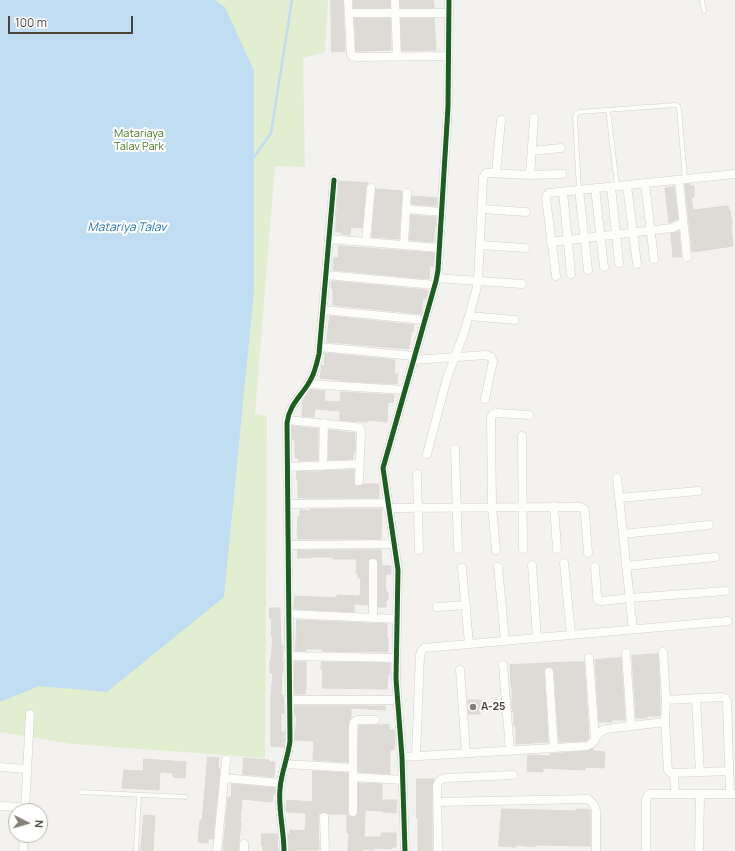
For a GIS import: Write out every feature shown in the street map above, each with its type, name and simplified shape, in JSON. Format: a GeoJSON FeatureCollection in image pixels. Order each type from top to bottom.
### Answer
{"type":"FeatureCollection","features":[{"type":"Feature","properties":{"kind":"street"},"geometry":{"type":"LineString","coordinates":[[348,0],[352,56],[356,58],[448,56]]}},
{"type":"Feature","properties":{"kind":"street"},"geometry":{"type":"LineString","coordinates":[[395,0],[397,57]]}},
{"type":"Feature","properties":{"kind":"street"},"geometry":{"type":"LineString","coordinates":[[405,851],[402,757],[396,679],[398,570],[383,468],[436,281],[448,107],[449,0]]}},
{"type":"Feature","properties":{"kind":"street"},"geometry":{"type":"LineString","coordinates":[[349,13],[449,13]]}},
{"type":"Feature","properties":{"kind":"street"},"geometry":{"type":"LineString","coordinates":[[530,175],[534,118]]}},
{"type":"Feature","properties":{"kind":"street"},"geometry":{"type":"LineString","coordinates":[[496,173],[501,120]]}},
{"type":"Feature","properties":{"kind":"street"},"geometry":{"type":"LineString","coordinates":[[532,151],[561,148]]}},
{"type":"Feature","properties":{"kind":"street"},"geometry":{"type":"LineString","coordinates":[[427,454],[444,389],[464,333],[476,291],[478,281],[484,178],[486,173],[530,175],[562,174]]}},
{"type":"Feature","properties":{"kind":"street"},"geometry":{"type":"LineString","coordinates":[[556,276],[546,198],[549,193],[735,174]]}},
{"type":"Feature","properties":{"kind":"street"},"geometry":{"type":"LineString","coordinates":[[284,851],[284,838],[279,807],[280,783],[289,752],[290,741],[288,656],[287,420],[290,409],[312,378],[318,360],[334,180]]}},
{"type":"Feature","properties":{"kind":"street"},"geometry":{"type":"LineString","coordinates":[[682,180],[683,223],[687,257]]}},
{"type":"Feature","properties":{"kind":"street"},"geometry":{"type":"LineString","coordinates":[[645,183],[654,259]]}},
{"type":"Feature","properties":{"kind":"street"},"geometry":{"type":"LineString","coordinates":[[627,185],[637,264]]}},
{"type":"Feature","properties":{"kind":"street"},"geometry":{"type":"LineString","coordinates":[[614,186],[619,263]]}},
{"type":"Feature","properties":{"kind":"street"},"geometry":{"type":"LineString","coordinates":[[366,242],[371,188]]}},
{"type":"Feature","properties":{"kind":"street"},"geometry":{"type":"LineString","coordinates":[[595,188],[604,268]]}},
{"type":"Feature","properties":{"kind":"street"},"geometry":{"type":"LineString","coordinates":[[579,190],[588,270]]}},
{"type":"Feature","properties":{"kind":"street"},"geometry":{"type":"LineString","coordinates":[[563,192],[571,274]]}},
{"type":"Feature","properties":{"kind":"street"},"geometry":{"type":"LineString","coordinates":[[404,245],[407,193]]}},
{"type":"Feature","properties":{"kind":"street"},"geometry":{"type":"LineString","coordinates":[[406,209],[441,212]]}},
{"type":"Feature","properties":{"kind":"street"},"geometry":{"type":"LineString","coordinates":[[482,209],[526,212]]}},
{"type":"Feature","properties":{"kind":"street"},"geometry":{"type":"LineString","coordinates":[[551,242],[672,228],[683,223]]}},
{"type":"Feature","properties":{"kind":"street"},"geometry":{"type":"LineString","coordinates":[[329,238],[439,248]]}},
{"type":"Feature","properties":{"kind":"street"},"geometry":{"type":"LineString","coordinates":[[480,245],[525,248]]}},
{"type":"Feature","properties":{"kind":"street"},"geometry":{"type":"LineString","coordinates":[[326,275],[522,284]]}},
{"type":"Feature","properties":{"kind":"street"},"geometry":{"type":"LineString","coordinates":[[323,310],[424,320]]}},
{"type":"Feature","properties":{"kind":"street"},"geometry":{"type":"LineString","coordinates":[[469,316],[515,320]]}},
{"type":"Feature","properties":{"kind":"street"},"geometry":{"type":"LineString","coordinates":[[320,347],[414,358],[486,355],[491,357],[493,361],[485,398]]}},
{"type":"Feature","properties":{"kind":"street"},"geometry":{"type":"LineString","coordinates":[[308,384],[404,390]]}},
{"type":"Feature","properties":{"kind":"street"},"geometry":{"type":"LineString","coordinates":[[496,550],[492,507],[491,417],[493,414],[497,413],[529,415]]}},
{"type":"Feature","properties":{"kind":"street"},"geometry":{"type":"LineString","coordinates":[[287,420],[360,428],[359,481]]}},
{"type":"Feature","properties":{"kind":"street"},"geometry":{"type":"LineString","coordinates":[[322,466],[324,423]]}},
{"type":"Feature","properties":{"kind":"street"},"geometry":{"type":"LineString","coordinates":[[522,436],[523,549]]}},
{"type":"Feature","properties":{"kind":"street"},"geometry":{"type":"LineString","coordinates":[[455,449],[458,549]]}},
{"type":"Feature","properties":{"kind":"street"},"geometry":{"type":"LineString","coordinates":[[287,467],[359,464]]}},
{"type":"Feature","properties":{"kind":"street"},"geometry":{"type":"LineString","coordinates":[[416,474],[419,550]]}},
{"type":"Feature","properties":{"kind":"street"},"geometry":{"type":"LineString","coordinates":[[617,478],[633,629]]}},
{"type":"Feature","properties":{"kind":"street"},"geometry":{"type":"LineString","coordinates":[[619,498],[698,491]]}},
{"type":"Feature","properties":{"kind":"street"},"geometry":{"type":"LineString","coordinates":[[288,504],[418,508],[576,506],[584,509],[588,552]]}},
{"type":"Feature","properties":{"kind":"street"},"geometry":{"type":"LineString","coordinates":[[554,506],[557,549]]}},
{"type":"Feature","properties":{"kind":"street"},"geometry":{"type":"LineString","coordinates":[[623,534],[709,524]]}},
{"type":"Feature","properties":{"kind":"street"},"geometry":{"type":"LineString","coordinates":[[288,545],[394,544]]}},
{"type":"Feature","properties":{"kind":"street"},"geometry":{"type":"LineString","coordinates":[[626,566],[715,557]]}},
{"type":"Feature","properties":{"kind":"street"},"geometry":{"type":"LineString","coordinates":[[564,562],[571,635]]}},
{"type":"Feature","properties":{"kind":"street"},"geometry":{"type":"LineString","coordinates":[[373,563],[373,618]]}},
{"type":"Feature","properties":{"kind":"street"},"geometry":{"type":"LineString","coordinates":[[532,565],[537,638]]}},
{"type":"Feature","properties":{"kind":"street"},"geometry":{"type":"LineString","coordinates":[[498,566],[505,640]]}},
{"type":"Feature","properties":{"kind":"street"},"geometry":{"type":"LineString","coordinates":[[595,567],[598,600],[725,590]]}},
{"type":"Feature","properties":{"kind":"street"},"geometry":{"type":"LineString","coordinates":[[462,568],[469,644]]}},
{"type":"Feature","properties":{"kind":"street"},"geometry":{"type":"LineString","coordinates":[[437,607],[466,605]]}},
{"type":"Feature","properties":{"kind":"street"},"geometry":{"type":"LineString","coordinates":[[288,614],[397,619]]}},
{"type":"Feature","properties":{"kind":"street"},"geometry":{"type":"LineString","coordinates":[[416,756],[421,652],[427,647],[728,621]]}},
{"type":"Feature","properties":{"kind":"street"},"geometry":{"type":"LineString","coordinates":[[663,652],[666,700],[665,722],[668,768],[670,772],[729,771]]}},
{"type":"Feature","properties":{"kind":"street"},"geometry":{"type":"LineString","coordinates":[[626,653],[631,726]]}},
{"type":"Feature","properties":{"kind":"street"},"geometry":{"type":"LineString","coordinates":[[288,656],[396,658]]}},
{"type":"Feature","properties":{"kind":"street"},"geometry":{"type":"LineString","coordinates":[[589,658],[595,741]]}},
{"type":"Feature","properties":{"kind":"street"},"geometry":{"type":"LineString","coordinates":[[504,665],[510,751]]}},
{"type":"Feature","properties":{"kind":"street"},"geometry":{"type":"LineString","coordinates":[[460,670],[466,753]]}},
{"type":"Feature","properties":{"kind":"street"},"geometry":{"type":"LineString","coordinates":[[549,672],[554,748]]}},
{"type":"Feature","properties":{"kind":"street"},"geometry":{"type":"LineString","coordinates":[[646,851],[646,802],[649,794],[733,794],[729,771],[727,700],[722,697],[666,700]]}},
{"type":"Feature","properties":{"kind":"street"},"geometry":{"type":"LineString","coordinates":[[696,698],[700,772]]}},
{"type":"Feature","properties":{"kind":"street"},"geometry":{"type":"LineString","coordinates":[[289,700],[397,700]]}},
{"type":"Feature","properties":{"kind":"street"},"geometry":{"type":"LineString","coordinates":[[25,803],[30,714]]}},
{"type":"Feature","properties":{"kind":"street"},"geometry":{"type":"LineString","coordinates":[[353,812],[353,726],[354,722],[357,720],[375,720]]}},
{"type":"Feature","properties":{"kind":"street"},"geometry":{"type":"LineString","coordinates":[[402,757],[587,746],[592,745],[601,730],[665,722]]}},
{"type":"Feature","properties":{"kind":"street"},"geometry":{"type":"LineString","coordinates":[[217,851],[226,760]]}},
{"type":"Feature","properties":{"kind":"street"},"geometry":{"type":"LineString","coordinates":[[285,764],[353,768]]}},
{"type":"Feature","properties":{"kind":"street"},"geometry":{"type":"LineString","coordinates":[[0,767],[27,769]]}},
{"type":"Feature","properties":{"kind":"street"},"geometry":{"type":"LineString","coordinates":[[674,773],[675,793]]}},
{"type":"Feature","properties":{"kind":"street"},"geometry":{"type":"LineString","coordinates":[[438,851],[437,786],[439,781],[446,778],[513,775]]}},
{"type":"Feature","properties":{"kind":"street"},"geometry":{"type":"LineString","coordinates":[[353,777],[403,780]]}},
{"type":"Feature","properties":{"kind":"street"},"geometry":{"type":"LineString","coordinates":[[224,778],[280,783]]}},
{"type":"Feature","properties":{"kind":"street"},"geometry":{"type":"LineString","coordinates":[[699,851],[700,794]]}},
{"type":"Feature","properties":{"kind":"street"},"geometry":{"type":"LineString","coordinates":[[437,802],[588,799],[595,806],[596,811],[596,851]]}},
{"type":"Feature","properties":{"kind":"street"},"geometry":{"type":"LineString","coordinates":[[324,817],[325,851]]}},
{"type":"Feature","properties":{"kind":"lane"},"geometry":{"type":"LineString","coordinates":[[702,0],[704,11]]}},
{"type":"Feature","properties":{"kind":"lane"},"geometry":{"type":"LineString","coordinates":[[579,190],[575,117],[579,112],[678,106],[682,180]]}},
{"type":"Feature","properties":{"kind":"lane"},"geometry":{"type":"LineString","coordinates":[[608,110],[614,186]]}},
{"type":"Feature","properties":{"kind":"lane"},"geometry":{"type":"LineString","coordinates":[[80,792],[186,797]]}},
{"type":"Feature","properties":{"kind":"lane"},"geometry":{"type":"LineString","coordinates":[[136,851],[139,795]]}},
{"type":"Feature","properties":{"kind":"green space","name":"Matariya Talav"},"geometry":{"type":"Polygon","coordinates":[[[0,0],[328,0],[325,52],[303,58],[305,167],[275,166],[255,414],[267,416],[265,758],[73,744],[0,732],[0,0]]]}},
{"type":"Feature","properties":{"kind":"water","name":"Matariya Talav"},"geometry":{"type":"Polygon","coordinates":[[[0,0],[215,0],[225,7],[254,71],[254,290],[224,597],[107,692],[39,686],[0,702],[0,0]]]}},
{"type":"Feature","properties":{"kind":"building"},"geometry":{"type":"Polygon","coordinates":[[[331,0],[343,0],[345,51],[332,52],[331,0]]]}},
{"type":"Feature","properties":{"kind":"building"},"geometry":{"type":"Polygon","coordinates":[[[354,0],[390,0],[390,8],[354,8],[354,0]]]}},
{"type":"Feature","properties":{"kind":"building"},"geometry":{"type":"Polygon","coordinates":[[[400,0],[433,0],[434,8],[401,8],[400,0]]]}},
{"type":"Feature","properties":{"kind":"building"},"geometry":{"type":"Polygon","coordinates":[[[355,18],[390,18],[391,50],[356,51],[355,18]]]}},
{"type":"Feature","properties":{"kind":"building"},"geometry":{"type":"Polygon","coordinates":[[[401,18],[434,18],[436,50],[402,51],[401,18]]]}},
{"type":"Feature","properties":{"kind":"building"},"geometry":{"type":"Polygon","coordinates":[[[339,181],[368,183],[366,187],[362,228],[351,227],[350,235],[336,232],[339,181]]]}},
{"type":"Feature","properties":{"kind":"building"},"geometry":{"type":"Polygon","coordinates":[[[690,184],[690,186],[694,186],[694,197],[691,197],[693,210],[728,206],[732,225],[733,246],[692,251],[685,185],[690,184]]]}},
{"type":"Feature","properties":{"kind":"building"},"geometry":{"type":"Polygon","coordinates":[[[674,187],[678,219],[669,223],[665,188],[674,187]]]}},
{"type":"Feature","properties":{"kind":"building"},"geometry":{"type":"Polygon","coordinates":[[[376,189],[402,191],[399,239],[372,237],[376,189]]]}},
{"type":"Feature","properties":{"kind":"building"},"geometry":{"type":"Polygon","coordinates":[[[412,196],[437,198],[436,206],[412,204],[412,196]]]}},
{"type":"Feature","properties":{"kind":"building"},"geometry":{"type":"Polygon","coordinates":[[[411,215],[436,217],[433,242],[410,240],[411,215]]]}},
{"type":"Feature","properties":{"kind":"building"},"geometry":{"type":"Polygon","coordinates":[[[679,231],[681,257],[673,257],[671,234],[679,231]]]}},
{"type":"Feature","properties":{"kind":"building"},"geometry":{"type":"Polygon","coordinates":[[[339,246],[434,253],[433,266],[430,266],[429,279],[333,270],[334,257],[338,258],[339,246]]]}},
{"type":"Feature","properties":{"kind":"building"},"geometry":{"type":"Polygon","coordinates":[[[332,281],[427,290],[427,294],[425,299],[423,298],[421,314],[333,305],[333,289],[331,288],[332,281]]]}},
{"type":"Feature","properties":{"kind":"building"},"geometry":{"type":"Polygon","coordinates":[[[330,316],[414,325],[413,332],[411,332],[409,349],[327,342],[330,316]]]}},
{"type":"Feature","properties":{"kind":"building"},"geometry":{"type":"Polygon","coordinates":[[[325,353],[395,360],[394,374],[398,374],[397,384],[341,381],[320,378],[322,365],[324,366],[325,353]]]}},
{"type":"Feature","properties":{"kind":"building"},"geometry":{"type":"Polygon","coordinates":[[[311,390],[325,391],[324,401],[340,402],[341,392],[394,395],[393,403],[388,402],[387,422],[367,420],[367,422],[357,422],[340,420],[340,411],[315,409],[314,417],[302,416],[303,400],[311,390]]]}},
{"type":"Feature","properties":{"kind":"building"},"geometry":{"type":"Polygon","coordinates":[[[293,426],[318,429],[318,460],[298,461],[299,458],[295,458],[293,426]]]}},
{"type":"Feature","properties":{"kind":"building"},"geometry":{"type":"Polygon","coordinates":[[[329,430],[355,433],[355,452],[353,452],[353,459],[329,460],[329,430]]]}},
{"type":"Feature","properties":{"kind":"building"},"geometry":{"type":"Polygon","coordinates":[[[354,470],[354,484],[356,486],[364,484],[379,484],[379,498],[298,498],[298,480],[296,479],[297,472],[354,470]]]}},
{"type":"Feature","properties":{"kind":"building"},"geometry":{"type":"Polygon","coordinates":[[[311,509],[382,509],[381,539],[298,539],[298,516],[300,517],[300,510],[311,511],[311,509]]]}},
{"type":"Feature","properties":{"kind":"building"},"geometry":{"type":"Polygon","coordinates":[[[298,550],[381,550],[382,566],[391,566],[391,574],[386,574],[385,588],[386,593],[388,593],[388,600],[386,600],[386,607],[378,607],[378,563],[376,558],[373,558],[368,560],[368,605],[354,604],[354,612],[294,609],[295,596],[337,598],[337,595],[360,596],[361,578],[358,578],[358,573],[356,573],[357,559],[333,559],[333,557],[298,558],[298,550]]]}},
{"type":"Feature","properties":{"kind":"building"},"geometry":{"type":"Polygon","coordinates":[[[270,608],[280,608],[281,645],[283,646],[281,695],[283,695],[284,713],[281,713],[281,732],[284,732],[284,747],[271,746],[271,695],[273,673],[270,673],[270,661],[273,636],[271,636],[272,618],[270,618],[270,608]]]}},
{"type":"Feature","properties":{"kind":"building"},"geometry":{"type":"Polygon","coordinates":[[[297,620],[387,624],[388,652],[322,651],[322,649],[306,649],[306,651],[296,651],[297,620]]]}},
{"type":"Feature","properties":{"kind":"building"},"geometry":{"type":"Polygon","coordinates":[[[658,654],[660,716],[636,718],[632,656],[658,654]]]}},
{"type":"Feature","properties":{"kind":"building"},"geometry":{"type":"Polygon","coordinates":[[[621,658],[625,720],[599,722],[595,660],[621,658]]]}},
{"type":"Feature","properties":{"kind":"building"},"geometry":{"type":"Polygon","coordinates":[[[295,662],[306,662],[305,694],[295,694],[295,662]]]}},
{"type":"Feature","properties":{"kind":"building"},"geometry":{"type":"Polygon","coordinates":[[[322,662],[390,663],[390,675],[388,674],[387,689],[322,688],[322,662]]]}},
{"type":"Feature","properties":{"kind":"building"},"geometry":{"type":"Polygon","coordinates":[[[584,662],[589,738],[586,741],[559,742],[554,672],[552,667],[548,667],[544,669],[544,672],[548,742],[516,744],[516,726],[514,726],[514,712],[512,712],[510,665],[584,662]]]}},
{"type":"Feature","properties":{"kind":"building","name":"A-25"},"geometry":{"type":"Polygon","coordinates":[[[468,700],[481,700],[480,714],[469,714],[468,700]]]}},
{"type":"Feature","properties":{"kind":"building"},"geometry":{"type":"Polygon","coordinates":[[[295,706],[385,706],[385,710],[351,708],[351,717],[348,726],[348,762],[313,760],[314,741],[295,740],[297,715],[295,715],[295,706]]]}},
{"type":"Feature","properties":{"kind":"building"},"geometry":{"type":"Polygon","coordinates":[[[389,725],[389,730],[394,730],[395,735],[394,750],[390,750],[390,774],[358,772],[359,726],[389,725]]]}},
{"type":"Feature","properties":{"kind":"building"},"geometry":{"type":"Polygon","coordinates":[[[593,749],[594,751],[605,752],[604,768],[585,767],[585,770],[543,768],[543,772],[527,771],[528,755],[550,756],[550,754],[587,751],[593,749]]]}},
{"type":"Feature","properties":{"kind":"building"},"geometry":{"type":"Polygon","coordinates":[[[208,757],[219,758],[218,768],[220,768],[213,839],[208,839],[208,843],[198,842],[200,820],[202,820],[208,757]]]}},
{"type":"Feature","properties":{"kind":"building"},"geometry":{"type":"Polygon","coordinates":[[[244,758],[269,760],[269,762],[275,762],[274,777],[243,774],[244,758]]]}},
{"type":"Feature","properties":{"kind":"building"},"geometry":{"type":"Polygon","coordinates":[[[144,759],[186,762],[185,778],[173,777],[173,773],[160,772],[159,790],[122,788],[124,770],[143,771],[144,759]]]}},
{"type":"Feature","properties":{"kind":"building"},"geometry":{"type":"Polygon","coordinates":[[[313,771],[348,773],[348,815],[353,817],[356,817],[358,812],[358,783],[382,784],[382,800],[397,800],[396,813],[365,810],[364,837],[381,837],[381,833],[396,833],[396,847],[392,847],[392,849],[373,848],[373,850],[362,849],[362,851],[348,851],[349,833],[347,833],[347,814],[328,814],[323,812],[319,814],[318,817],[319,850],[289,851],[288,834],[290,834],[290,830],[305,831],[306,813],[286,812],[287,800],[312,802],[313,771]]]}},
{"type":"Feature","properties":{"kind":"building"},"geometry":{"type":"Polygon","coordinates":[[[417,779],[434,779],[432,785],[432,851],[418,851],[417,779]]]}},
{"type":"Feature","properties":{"kind":"building"},"geometry":{"type":"Polygon","coordinates":[[[232,784],[275,788],[272,802],[242,799],[238,851],[223,850],[228,797],[231,797],[232,784]]]}},
{"type":"Feature","properties":{"kind":"building"},"geometry":{"type":"Polygon","coordinates":[[[502,809],[590,810],[590,846],[499,846],[502,809]]]}},
{"type":"Feature","properties":{"kind":"building"},"geometry":{"type":"Polygon","coordinates":[[[144,815],[155,816],[153,851],[141,851],[144,815]]]}},
{"type":"Feature","properties":{"kind":"building"},"geometry":{"type":"Polygon","coordinates":[[[262,834],[277,834],[278,851],[263,851],[262,834]]]}},
{"type":"Feature","properties":{"kind":"waterway"},"geometry":{"type":"LineString","coordinates":[[254,157],[271,133],[292,0]]}},
{"type":"Feature","properties":{"kind":"cycle path"},"geometry":{"type":"LineString","coordinates":[[405,851],[402,757],[396,679],[398,570],[383,468],[438,270],[448,107],[449,0]]}},
{"type":"Feature","properties":{"kind":"cycle path"},"geometry":{"type":"LineString","coordinates":[[284,851],[280,789],[290,741],[287,423],[290,410],[308,385],[316,367],[319,354],[334,180]]}},
{"type":"Feature","properties":{"kind":"place","name":"A-25"},"geometry":{"type":"Point","coordinates":[473,707]}},
{"type":"Feature","properties":{"kind":"park label","name":"Matariaya Talav Park"},"geometry":{"type":"Point","coordinates":[139,140]}}]}
